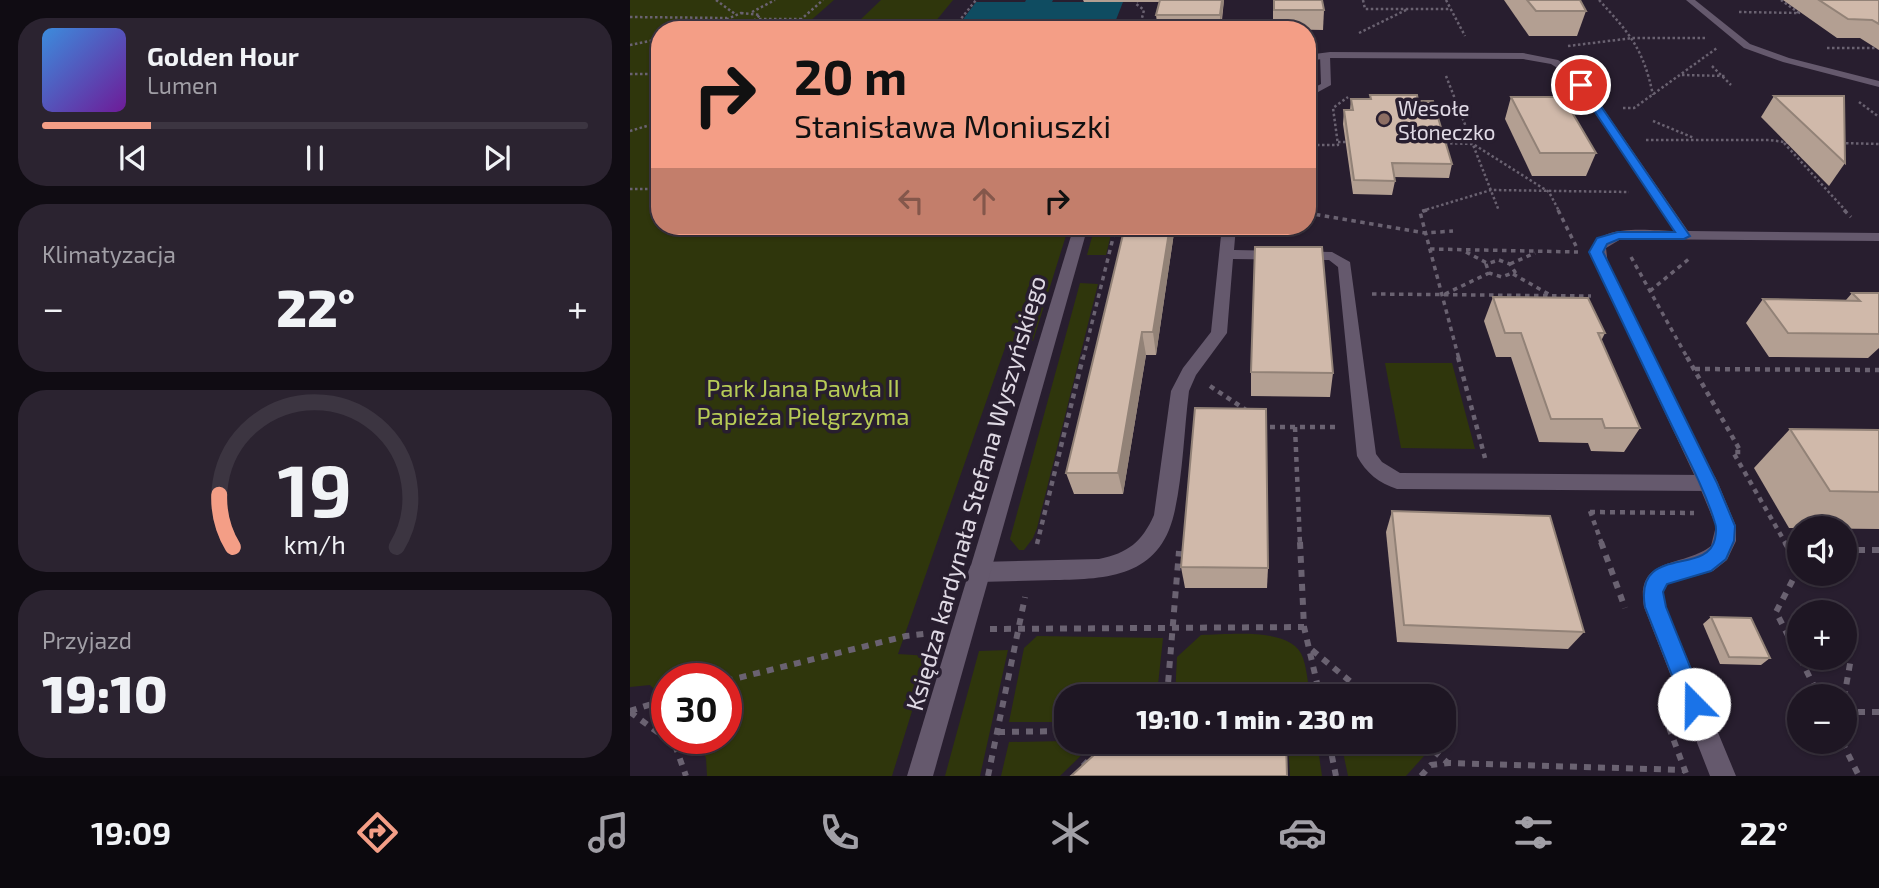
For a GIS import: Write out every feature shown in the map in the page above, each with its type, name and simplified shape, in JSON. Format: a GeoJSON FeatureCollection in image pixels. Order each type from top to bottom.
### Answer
{"type":"FeatureCollection","features":[{"type":"Feature","properties":{"kind":"street"},"geometry":{"type":"LineString","coordinates":[[1690,0],[1731,40],[1767,54],[1879,84]]}},
{"type":"Feature","properties":{"kind":"street"},"geometry":{"type":"LineString","coordinates":[[1316,92],[1326,85],[1325,55]]}},
{"type":"Feature","properties":{"kind":"street"},"geometry":{"type":"LineString","coordinates":[[1316,56],[1510,55],[1545,59],[1564,66],[1574,74],[1684,236]]}},
{"type":"Feature","properties":{"kind":"street","name":"Księdza kardynała Stefana Wyszyńskiego"},"geometry":{"type":"LineString","coordinates":[[920,776],[1078,235]]}},
{"type":"Feature","properties":{"kind":"street"},"geometry":{"type":"LineString","coordinates":[[979,572],[1099,569],[1122,564],[1142,553],[1156,537],[1164,515],[1180,391],[1189,372],[1219,333],[1228,235]]}},
{"type":"Feature","properties":{"kind":"street"},"geometry":{"type":"LineString","coordinates":[[1723,776],[1655,607],[1652,590],[1660,577],[1676,570],[1704,564],[1719,553],[1725,541],[1726,526],[1708,483],[1596,252],[1602,241],[1618,236],[1879,237]]}},
{"type":"Feature","properties":{"kind":"street"},"geometry":{"type":"LineString","coordinates":[[1226,254],[1332,256],[1345,265],[1351,294],[1367,456],[1375,468],[1397,481],[1708,483]]}},
{"type":"Feature","properties":{"kind":"path"},"geometry":{"type":"LineString","coordinates":[[716,0],[736,14]]}},
{"type":"Feature","properties":{"kind":"path"},"geometry":{"type":"LineString","coordinates":[[751,12],[775,0]]}},
{"type":"Feature","properties":{"kind":"path"},"geometry":{"type":"LineString","coordinates":[[751,21],[801,19],[823,0]]}},
{"type":"Feature","properties":{"kind":"path"},"geometry":{"type":"LineString","coordinates":[[959,21],[976,0]]}},
{"type":"Feature","properties":{"kind":"path"},"geometry":{"type":"LineString","coordinates":[[1138,0],[1136,4],[1144,10],[1141,21]]}},
{"type":"Feature","properties":{"kind":"path"},"geometry":{"type":"LineString","coordinates":[[1363,0],[1366,9],[1451,9]]}},
{"type":"Feature","properties":{"kind":"path"},"geometry":{"type":"LineString","coordinates":[[1599,0],[1633,38],[1648,72],[1653,95]]}},
{"type":"Feature","properties":{"kind":"path"},"geometry":{"type":"LineString","coordinates":[[1745,21],[1734,12],[1799,13],[1781,0]]}},
{"type":"Feature","properties":{"kind":"path"},"geometry":{"type":"LineString","coordinates":[[1447,1],[1467,41]]}},
{"type":"Feature","properties":{"kind":"path"},"geometry":{"type":"LineString","coordinates":[[1352,36],[1408,9]]}},
{"type":"Feature","properties":{"kind":"path"},"geometry":{"type":"LineString","coordinates":[[630,17],[727,18],[751,12],[759,13],[758,19]]}},
{"type":"Feature","properties":{"kind":"path"},"geometry":{"type":"LineString","coordinates":[[1556,47],[1633,38],[1731,40]]}},
{"type":"Feature","properties":{"kind":"path"},"geometry":{"type":"LineString","coordinates":[[1620,108],[1634,108],[1731,40]]}},
{"type":"Feature","properties":{"kind":"path"},"geometry":{"type":"LineString","coordinates":[[630,45],[651,41]]}},
{"type":"Feature","properties":{"kind":"path"},"geometry":{"type":"LineString","coordinates":[[1712,66],[1731,85]]}},
{"type":"Feature","properties":{"kind":"path"},"geometry":{"type":"LineString","coordinates":[[1444,71],[1499,211]]}},
{"type":"Feature","properties":{"kind":"path"},"geometry":{"type":"LineString","coordinates":[[630,74],[651,74]]}},
{"type":"Feature","properties":{"kind":"path"},"geometry":{"type":"LineString","coordinates":[[1680,75],[1724,76]]}},
{"type":"Feature","properties":{"kind":"path"},"geometry":{"type":"LineString","coordinates":[[1338,142],[1333,108],[1348,97]]}},
{"type":"Feature","properties":{"kind":"path"},"geometry":{"type":"LineString","coordinates":[[1653,121],[1699,140]]}},
{"type":"Feature","properties":{"kind":"path"},"geometry":{"type":"LineString","coordinates":[[630,131],[651,125]]}},
{"type":"Feature","properties":{"kind":"path"},"geometry":{"type":"LineString","coordinates":[[1645,140],[1770,140],[1797,143]]}},
{"type":"Feature","properties":{"kind":"path"},"geometry":{"type":"LineString","coordinates":[[1316,145],[1351,142]]}},
{"type":"Feature","properties":{"kind":"path"},"geometry":{"type":"LineString","coordinates":[[1432,143],[1473,144],[1549,191],[1584,263]]}},
{"type":"Feature","properties":{"kind":"path"},"geometry":{"type":"LineString","coordinates":[[1783,143],[1853,219],[1843,219]]}},
{"type":"Feature","properties":{"kind":"path"},"geometry":{"type":"LineString","coordinates":[[1838,143],[1879,144]]}},
{"type":"Feature","properties":{"kind":"path"},"geometry":{"type":"LineString","coordinates":[[630,189],[651,189]]}},
{"type":"Feature","properties":{"kind":"path"},"geometry":{"type":"LineString","coordinates":[[1491,482],[1420,212],[1491,190],[1637,192]]}},
{"type":"Feature","properties":{"kind":"path"},"geometry":{"type":"LineString","coordinates":[[1316,215],[1425,233],[1452,231]]}},
{"type":"Feature","properties":{"kind":"path"},"geometry":{"type":"LineString","coordinates":[[988,776],[1031,571],[1114,235]]}},
{"type":"Feature","properties":{"kind":"path"},"geometry":{"type":"LineString","coordinates":[[1618,236],[1741,452],[1733,452],[1787,546]]}},
{"type":"Feature","properties":{"kind":"path"},"geometry":{"type":"LineString","coordinates":[[1430,250],[1579,252]]}},
{"type":"Feature","properties":{"kind":"path"},"geometry":{"type":"LineString","coordinates":[[1463,250],[1487,263],[1499,260],[1510,264],[1514,268],[1513,274]]}},
{"type":"Feature","properties":{"kind":"path"},"geometry":{"type":"LineString","coordinates":[[1510,264],[1539,251]]}},
{"type":"Feature","properties":{"kind":"path"},"geometry":{"type":"LineString","coordinates":[[1487,263],[1485,268],[1489,273],[1504,278],[1513,274]]}},
{"type":"Feature","properties":{"kind":"path"},"geometry":{"type":"LineString","coordinates":[[1442,295],[1489,273]]}},
{"type":"Feature","properties":{"kind":"path"},"geometry":{"type":"LineString","coordinates":[[1513,274],[1552,296]]}},
{"type":"Feature","properties":{"kind":"path"},"geometry":{"type":"LineString","coordinates":[[1351,294],[1598,296],[1594,285]]}},
{"type":"Feature","properties":{"kind":"path"},"geometry":{"type":"LineString","coordinates":[[1694,369],[1879,370]]}},
{"type":"Feature","properties":{"kind":"path"},"geometry":{"type":"LineString","coordinates":[[1189,372],[1247,411]]}},
{"type":"Feature","properties":{"kind":"path"},"geometry":{"type":"LineString","coordinates":[[1258,419],[1270,427]]}},
{"type":"Feature","properties":{"kind":"path"},"geometry":{"type":"LineString","coordinates":[[1295,426],[1304,626],[1318,684]]}},
{"type":"Feature","properties":{"kind":"path"},"geometry":{"type":"LineString","coordinates":[[1256,427],[1364,427]]}},
{"type":"Feature","properties":{"kind":"path"},"geometry":{"type":"LineString","coordinates":[[1590,512],[1700,513],[1686,483]]}},
{"type":"Feature","properties":{"kind":"path"},"geometry":{"type":"LineString","coordinates":[[1168,684],[1180,547]]}},
{"type":"Feature","properties":{"kind":"path"},"geometry":{"type":"LineString","coordinates":[[1857,550],[1879,550]]}},
{"type":"Feature","properties":{"kind":"path"},"geometry":{"type":"LineString","coordinates":[[1787,634],[1776,612],[1789,586]]}},
{"type":"Feature","properties":{"kind":"path"},"geometry":{"type":"LineString","coordinates":[[742,677],[906,636],[962,629],[1304,626]]}},
{"type":"Feature","properties":{"kind":"path"},"geometry":{"type":"LineString","coordinates":[[1311,649],[1353,684]]}},
{"type":"Feature","properties":{"kind":"path"},"geometry":{"type":"LineString","coordinates":[[630,711],[651,704]]}},
{"type":"Feature","properties":{"kind":"path"},"geometry":{"type":"LineString","coordinates":[[630,711],[676,745],[686,776]]}},
{"type":"Feature","properties":{"kind":"path"},"geometry":{"type":"LineString","coordinates":[[1857,712],[1879,712]]}},
{"type":"Feature","properties":{"kind":"path"},"geometry":{"type":"LineString","coordinates":[[998,732],[1054,731]]}},
{"type":"Feature","properties":{"kind":"path"},"geometry":{"type":"LineString","coordinates":[[1072,776],[1095,754]]}},
{"type":"Feature","properties":{"kind":"path"},"geometry":{"type":"LineString","coordinates":[[1331,754],[1336,776]]}},
{"type":"Feature","properties":{"kind":"path"},"geometry":{"type":"LineString","coordinates":[[1437,754],[1449,764]]}},
{"type":"Feature","properties":{"kind":"path"},"geometry":{"type":"LineString","coordinates":[[1848,754],[1859,776]]}},
{"type":"Feature","properties":{"kind":"path"},"geometry":{"type":"LineString","coordinates":[[1421,776],[1431,765],[1449,764],[1684,770]]}},
{"type":"Feature","properties":{"kind":"green space","name":"Park Jana Pawła II Papieża Pielgrzyma"},"geometry":{"type":"Polygon","coordinates":[[[630,0],[834,0],[810,21],[651,21],[651,235],[1066,235],[1033,341],[1007,342],[898,654],[929,656],[892,776],[707,776],[704,754],[742,754],[742,663],[651,663],[650,685],[630,687],[630,0]]]}},
{"type":"Feature","properties":{"kind":"green space"},"geometry":{"type":"Polygon","coordinates":[[[881,0],[953,0],[936,21],[859,21],[881,0]]]}},
{"type":"Feature","properties":{"kind":"green space"},"geometry":{"type":"Polygon","coordinates":[[[1093,235],[1111,235],[1106,255],[1087,255],[1093,235]]]}},
{"type":"Feature","properties":{"kind":"green space"},"geometry":{"type":"Polygon","coordinates":[[[1080,283],[1098,284],[1037,528],[1024,550],[1019,550],[1010,539],[1080,283]]]}},
{"type":"Feature","properties":{"kind":"green space"},"geometry":{"type":"Polygon","coordinates":[[[1385,363],[1452,363],[1475,449],[1401,448],[1385,363]]]}},
{"type":"Feature","properties":{"kind":"green space"},"geometry":{"type":"Polygon","coordinates":[[[1259,634],[1274,637],[1297,648],[1303,658],[1308,684],[1176,684],[1177,657],[1201,635],[1259,634]]]}},
{"type":"Feature","properties":{"kind":"green space"},"geometry":{"type":"Polygon","coordinates":[[[1037,636],[1163,638],[1158,684],[1054,684],[1054,722],[1009,722],[1024,648],[1037,636]]]}},
{"type":"Feature","properties":{"kind":"green space"},"geometry":{"type":"Polygon","coordinates":[[[1008,650],[980,776],[945,776],[979,651],[1008,650]]]}},
{"type":"Feature","properties":{"kind":"green space"},"geometry":{"type":"Polygon","coordinates":[[[1054,741],[1054,754],[1083,754],[1060,776],[1001,776],[1009,742],[1054,741]]]}},
{"type":"Feature","properties":{"kind":"green space"},"geometry":{"type":"Polygon","coordinates":[[[1289,754],[1319,754],[1322,776],[1290,776],[1289,754]]]}},
{"type":"Feature","properties":{"kind":"green space"},"geometry":{"type":"Polygon","coordinates":[[[1343,754],[1424,756],[1406,776],[1348,776],[1343,754]]]}},
{"type":"Feature","properties":{"kind":"water"},"geometry":{"type":"Polygon","coordinates":[[[976,2],[1123,2],[1116,21],[962,21],[976,2]]]}},
{"type":"Feature","properties":{"kind":"building"},"geometry":{"type":"Polygon","coordinates":[[[1160,0],[1222,0],[1220,15],[1156,15],[1160,0]]]}},
{"type":"Feature","properties":{"kind":"building"},"geometry":{"type":"Polygon","coordinates":[[[1274,0],[1322,0],[1324,10],[1274,10],[1274,0]]]}},
{"type":"Feature","properties":{"kind":"building"},"geometry":{"type":"Polygon","coordinates":[[[1527,0],[1580,0],[1586,11],[1536,11],[1527,0]]]}},
{"type":"Feature","properties":{"kind":"building"},"geometry":{"type":"Polygon","coordinates":[[[1819,0],[1879,0],[1879,24],[1872,20],[1848,19],[1819,0]]]}},
{"type":"Feature","properties":{"kind":"building"},"geometry":{"type":"Polygon","coordinates":[[[1370,95],[1417,95],[1418,101],[1433,101],[1452,164],[1392,163],[1395,181],[1354,180],[1344,110],[1353,110],[1351,99],[1371,99],[1370,95]]]}},
{"type":"Feature","properties":{"kind":"building"},"geometry":{"type":"Polygon","coordinates":[[[1774,96],[1844,96],[1845,163],[1774,96]]]}},
{"type":"Feature","properties":{"kind":"building"},"geometry":{"type":"Polygon","coordinates":[[[1511,97],[1563,97],[1596,153],[1540,153],[1511,97]]]}},
{"type":"Feature","properties":{"kind":"building"},"geometry":{"type":"Polygon","coordinates":[[[1123,235],[1169,235],[1153,332],[1142,332],[1118,473],[1066,473],[1123,235]]]}},
{"type":"Feature","properties":{"kind":"building"},"geometry":{"type":"Polygon","coordinates":[[[1255,247],[1322,247],[1333,373],[1251,372],[1255,247]]]}},
{"type":"Feature","properties":{"kind":"building"},"geometry":{"type":"Polygon","coordinates":[[[1852,293],[1879,293],[1879,334],[1788,333],[1763,299],[1860,301],[1852,293]]]}},
{"type":"Feature","properties":{"kind":"building"},"geometry":{"type":"Polygon","coordinates":[[[1493,297],[1588,298],[1605,333],[1598,333],[1640,428],[1605,428],[1602,419],[1551,419],[1521,333],[1505,333],[1493,297]]]}},
{"type":"Feature","properties":{"kind":"building"},"geometry":{"type":"Polygon","coordinates":[[[1195,408],[1266,409],[1268,568],[1181,567],[1195,408]]]}},
{"type":"Feature","properties":{"kind":"building"},"geometry":{"type":"Polygon","coordinates":[[[1790,429],[1879,430],[1879,492],[1830,491],[1790,429]]]}},
{"type":"Feature","properties":{"kind":"building"},"geometry":{"type":"Polygon","coordinates":[[[1392,511],[1550,516],[1584,632],[1404,625],[1392,511]]]}},
{"type":"Feature","properties":{"kind":"building"},"geometry":{"type":"Polygon","coordinates":[[[1711,617],[1751,618],[1770,658],[1729,657],[1711,617]]]}},
{"type":"Feature","properties":{"kind":"building"},"geometry":{"type":"Polygon","coordinates":[[[1095,754],[1286,754],[1287,776],[1071,776],[1095,754]]]}},
{"type":"Feature","properties":{"kind":"place","name":"Wesołe Słoneczko"},"geometry":{"type":"Point","coordinates":[1384,119]}},
{"type":"Feature","properties":{"kind":"route"},"geometry":{"type":"LineString","coordinates":[[1581,85],[1684,236],[1609,237],[1602,241],[1596,252],[1708,483],[1726,526],[1725,541],[1719,553],[1704,564],[1676,570],[1660,577],[1652,590],[1655,607],[1694,704]]}}]}
